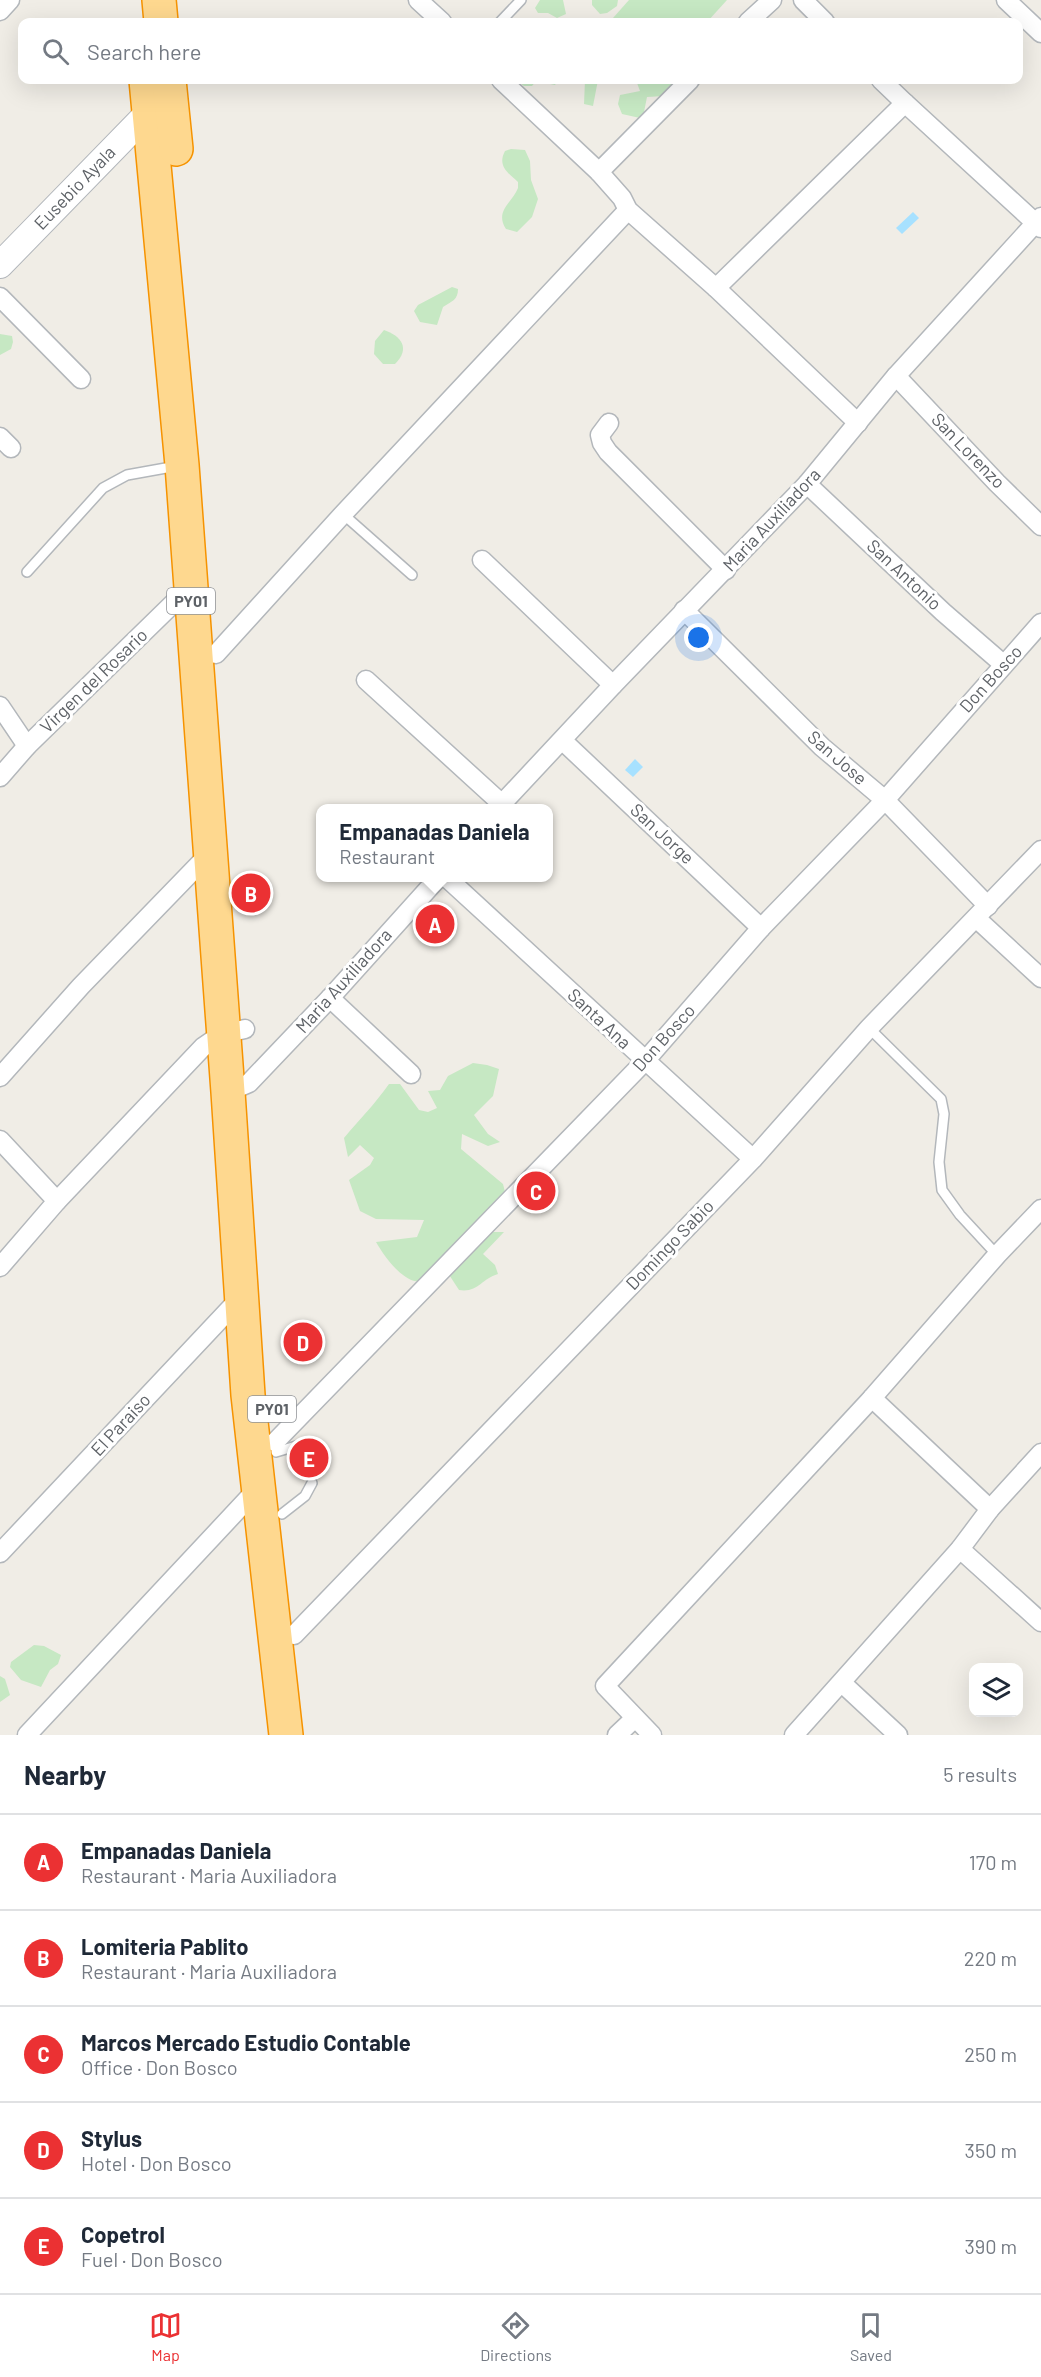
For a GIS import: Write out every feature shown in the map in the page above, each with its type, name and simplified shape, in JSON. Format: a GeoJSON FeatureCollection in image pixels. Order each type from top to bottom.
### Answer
{"type":"FeatureCollection","features":[{"type":"Feature","properties":{"kind":"highway"},"geometry":{"type":"LineString","coordinates":[[137,0],[139,18]]}},
{"type":"Feature","properties":{"kind":"highway"},"geometry":{"type":"LineString","coordinates":[[159,0],[161,18]]}},
{"type":"Feature","properties":{"kind":"highway","name":"PY01"},"geometry":{"type":"LineString","coordinates":[[159,93],[209,854],[234,1032]]}},
{"type":"Feature","properties":{"kind":"highway","name":"PY01"},"geometry":{"type":"LineString","coordinates":[[159,93],[216,654],[234,1032],[305,1735]]}},
{"type":"Feature","properties":{"kind":"highway","name":"PY01"},"geometry":{"type":"LineString","coordinates":[[239,1088],[241,1297],[248,1395],[286,1735]]}},
{"type":"Feature","properties":{"kind":"main road","name":"Eusebio Ayala"},"geometry":{"type":"LineString","coordinates":[[0,265],[159,93]]}},
{"type":"Feature","properties":{"kind":"street"},"geometry":{"type":"LineString","coordinates":[[0,11],[10,0]]}},
{"type":"Feature","properties":{"kind":"street"},"geometry":{"type":"LineString","coordinates":[[418,0],[438,18]]}},
{"type":"Feature","properties":{"kind":"street"},"geometry":{"type":"LineString","coordinates":[[752,18],[772,0]]}},
{"type":"Feature","properties":{"kind":"street"},"geometry":{"type":"LineString","coordinates":[[803,0],[821,18]]}},
{"type":"Feature","properties":{"kind":"street"},"geometry":{"type":"LineString","coordinates":[[1005,0],[1041,33]]}},
{"type":"Feature","properties":{"kind":"street"},"geometry":{"type":"LineString","coordinates":[[505,84],[598,172],[622,198],[628,210],[716,288],[858,423]]}},
{"type":"Feature","properties":{"kind":"street"},"geometry":{"type":"LineString","coordinates":[[598,172],[686,84]]}},
{"type":"Feature","properties":{"kind":"street"},"geometry":{"type":"LineString","coordinates":[[885,84],[1040,223]]}},
{"type":"Feature","properties":{"kind":"street"},"geometry":{"type":"LineString","coordinates":[[716,288],[905,103]]}},
{"type":"Feature","properties":{"kind":"street"},"geometry":{"type":"LineString","coordinates":[[216,654],[343,514],[628,210]]}},
{"type":"Feature","properties":{"kind":"street","name":"Maria Auxiliadora"},"geometry":{"type":"LineString","coordinates":[[502,804],[684,610],[726,570],[807,484],[896,376],[1040,223]]}},
{"type":"Feature","properties":{"kind":"street"},"geometry":{"type":"LineString","coordinates":[[0,297],[81,379]]}},
{"type":"Feature","properties":{"kind":"street","name":"San Lorenzo"},"geometry":{"type":"LineString","coordinates":[[896,376],[1041,526]]}},
{"type":"Feature","properties":{"kind":"street"},"geometry":{"type":"LineString","coordinates":[[609,423],[600,435],[608,452],[726,570]]}},
{"type":"Feature","properties":{"kind":"street","name":"San Antonio"},"geometry":{"type":"LineString","coordinates":[[807,484],[943,612],[1003,664]]}},
{"type":"Feature","properties":{"kind":"street"},"geometry":{"type":"LineString","coordinates":[[482,560],[613,685]]}},
{"type":"Feature","properties":{"kind":"street","name":"Virgen del Rosario"},"geometry":{"type":"LineString","coordinates":[[0,777],[27,746],[190,587]]}},
{"type":"Feature","properties":{"kind":"street","name":"San Jose"},"geometry":{"type":"LineString","coordinates":[[684,610],[822,747],[885,800],[1041,978]]}},
{"type":"Feature","properties":{"kind":"street","name":"Don Bosco"},"geometry":{"type":"LineString","coordinates":[[275,1447],[645,1061],[761,928],[885,800],[1041,623]]}},
{"type":"Feature","properties":{"kind":"street"},"geometry":{"type":"LineString","coordinates":[[366,680],[498,804]]}},
{"type":"Feature","properties":{"kind":"street"},"geometry":{"type":"LineString","coordinates":[[0,705],[27,746]]}},
{"type":"Feature","properties":{"kind":"street","name":"San Jorge"},"geometry":{"type":"LineString","coordinates":[[563,741],[761,928]]}},
{"type":"Feature","properties":{"kind":"street","name":"Domingo Sabio"},"geometry":{"type":"LineString","coordinates":[[294,1635],[753,1160],[869,1028],[1041,850]]}},
{"type":"Feature","properties":{"kind":"street"},"geometry":{"type":"LineString","coordinates":[[0,1077],[81,986],[209,854]]}},
{"type":"Feature","properties":{"kind":"street","name":"Maria Auxiliadora"},"geometry":{"type":"LineString","coordinates":[[239,1088],[330,998],[434,882]]}},
{"type":"Feature","properties":{"kind":"street","name":"Santa Ana"},"geometry":{"type":"LineString","coordinates":[[451,882],[753,1160]]}},
{"type":"Feature","properties":{"kind":"street"},"geometry":{"type":"LineString","coordinates":[[330,998],[411,1074]]}},
{"type":"Feature","properties":{"kind":"street"},"geometry":{"type":"LineString","coordinates":[[0,1267],[57,1201],[203,1047],[234,1032]]}},
{"type":"Feature","properties":{"kind":"street"},"geometry":{"type":"LineString","coordinates":[[0,1140],[57,1201]]}},
{"type":"Feature","properties":{"kind":"street"},"geometry":{"type":"LineString","coordinates":[[652,1735],[605,1686],[873,1398],[997,1255],[1041,1209]]}},
{"type":"Feature","properties":{"kind":"street","name":"El Paraiso"},"geometry":{"type":"LineString","coordinates":[[0,1553],[241,1297]]}},
{"type":"Feature","properties":{"kind":"street"},"geometry":{"type":"LineString","coordinates":[[873,1398],[990,1509]]}},
{"type":"Feature","properties":{"kind":"street"},"geometry":{"type":"LineString","coordinates":[[794,1735],[960,1549],[990,1509],[1041,1454]]}},
{"type":"Feature","properties":{"kind":"street"},"geometry":{"type":"LineString","coordinates":[[27,1735],[258,1488]]}},
{"type":"Feature","properties":{"kind":"street"},"geometry":{"type":"LineString","coordinates":[[960,1549],[1041,1622]]}},
{"type":"Feature","properties":{"kind":"street"},"geometry":{"type":"LineString","coordinates":[[842,1683],[898,1735]]}},
{"type":"Feature","properties":{"kind":"street"},"geometry":{"type":"LineString","coordinates":[[618,1735],[635,1718]]}},
{"type":"Feature","properties":{"kind":"lane"},"geometry":{"type":"LineString","coordinates":[[504,18],[521,0]]}},
{"type":"Feature","properties":{"kind":"lane"},"geometry":{"type":"LineString","coordinates":[[27,572],[103,488],[127,475],[182,465]]}},
{"type":"Feature","properties":{"kind":"lane"},"geometry":{"type":"LineString","coordinates":[[343,514],[412,575]]}},
{"type":"Feature","properties":{"kind":"lane"},"geometry":{"type":"LineString","coordinates":[[869,1028],[941,1099],[944,1114],[939,1161],[942,1190],[960,1215],[997,1255]]}},
{"type":"Feature","properties":{"kind":"lane"},"geometry":{"type":"LineString","coordinates":[[275,1447],[303,1444],[310,1449]]}},
{"type":"Feature","properties":{"kind":"lane"},"geometry":{"type":"LineString","coordinates":[[282,1514],[305,1496],[312,1483]]}},
{"type":"Feature","properties":{"kind":"green space"},"geometry":{"type":"Polygon","coordinates":[[[540,0],[563,0],[566,14],[557,18],[548,13],[538,13],[535,8],[540,0]]]}},
{"type":"Feature","properties":{"kind":"green space"},"geometry":{"type":"Polygon","coordinates":[[[592,0],[618,0],[617,6],[607,13],[600,14],[592,5],[592,0]]]}},
{"type":"Feature","properties":{"kind":"green space"},"geometry":{"type":"Polygon","coordinates":[[[629,0],[727,0],[711,18],[613,18],[629,0]]]}},
{"type":"Feature","properties":{"kind":"green space"},"geometry":{"type":"Polygon","coordinates":[[[585,84],[597,84],[593,106],[584,104],[585,84]]]}},
{"type":"Feature","properties":{"kind":"green space"},"geometry":{"type":"Polygon","coordinates":[[[637,84],[675,84],[664,96],[647,97],[643,117],[622,114],[618,104],[620,95],[640,91],[637,84]]]}},
{"type":"Feature","properties":{"kind":"green space"},"geometry":{"type":"Polygon","coordinates":[[[525,150],[530,161],[531,180],[538,199],[532,217],[517,232],[506,229],[502,217],[518,188],[518,182],[507,172],[502,161],[505,151],[525,150]]]}},
{"type":"Feature","properties":{"kind":"green space"},"geometry":{"type":"Polygon","coordinates":[[[452,287],[458,289],[457,296],[443,307],[437,325],[420,322],[414,311],[418,305],[452,287]]]}},
{"type":"Feature","properties":{"kind":"green space"},"geometry":{"type":"Polygon","coordinates":[[[384,330],[402,343],[402,353],[395,364],[383,364],[374,354],[375,341],[384,330]]]}},
{"type":"Feature","properties":{"kind":"green space"},"geometry":{"type":"Polygon","coordinates":[[[0,334],[12,336],[13,342],[11,349],[0,355],[0,334]]]}},
{"type":"Feature","properties":{"kind":"green space"},"geometry":{"type":"Polygon","coordinates":[[[473,1063],[499,1069],[493,1096],[474,1115],[488,1134],[500,1142],[488,1146],[462,1134],[461,1149],[503,1184],[506,1196],[488,1232],[504,1232],[483,1254],[495,1265],[498,1274],[475,1288],[459,1290],[444,1267],[426,1280],[416,1281],[402,1275],[384,1255],[376,1242],[417,1237],[424,1220],[376,1219],[360,1211],[349,1180],[370,1165],[374,1158],[360,1145],[348,1157],[344,1138],[389,1084],[400,1084],[419,1110],[428,1112],[437,1108],[428,1091],[440,1090],[448,1076],[473,1063]]]}},
{"type":"Feature","properties":{"kind":"green space"},"geometry":{"type":"Polygon","coordinates":[[[34,1645],[44,1646],[61,1655],[58,1664],[50,1670],[41,1687],[21,1680],[10,1667],[11,1662],[34,1645]]]}},
{"type":"Feature","properties":{"kind":"green space"},"geometry":{"type":"Polygon","coordinates":[[[0,1676],[5,1679],[10,1695],[0,1702],[0,1676]]]}},
{"type":"Feature","properties":{"kind":"water"},"geometry":{"type":"Polygon","coordinates":[[[913,212],[919,218],[902,234],[896,228],[913,212]]]}},
{"type":"Feature","properties":{"kind":"water"},"geometry":{"type":"Polygon","coordinates":[[[635,759],[643,767],[633,777],[625,770],[635,759]]]}},
{"type":"Feature","properties":{"kind":"place","name":"Lomiteria Pablito"},"geometry":{"type":"Point","coordinates":[251,893]}},
{"type":"Feature","properties":{"kind":"place","name":"Empanadas Daniela"},"geometry":{"type":"Point","coordinates":[435,924]}},
{"type":"Feature","properties":{"kind":"place","name":"Marcos Mercado Estudio Contable"},"geometry":{"type":"Point","coordinates":[536,1191]}},
{"type":"Feature","properties":{"kind":"place","name":"Stylus"},"geometry":{"type":"Point","coordinates":[303,1342]}},
{"type":"Feature","properties":{"kind":"place","name":"Copetrol"},"geometry":{"type":"Point","coordinates":[309,1458]}}]}
